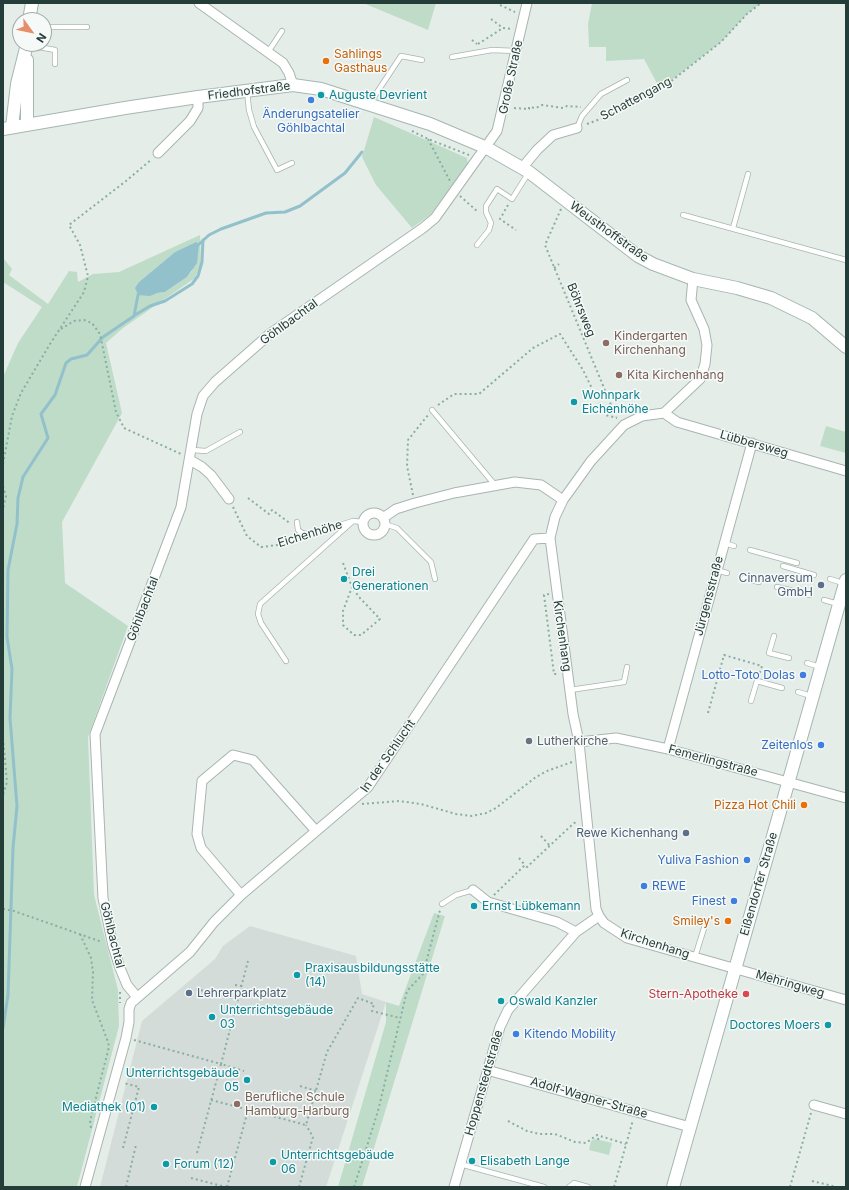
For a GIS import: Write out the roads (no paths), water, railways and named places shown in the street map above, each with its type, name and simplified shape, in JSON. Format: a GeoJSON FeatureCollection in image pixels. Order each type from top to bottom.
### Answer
{"type":"FeatureCollection","features":[{"type":"Feature","properties":{"kind":"street"},"geometry":{"type":"LineString","coordinates":[[199,3],[268,52],[287,68],[294,86]]}},
{"type":"Feature","properties":{"kind":"street","name":"Große Straße"},"geometry":{"type":"LineString","coordinates":[[486,148],[501,122],[527,3]]}},
{"type":"Feature","properties":{"kind":"street"},"geometry":{"type":"LineString","coordinates":[[7,128],[25,52]]}},
{"type":"Feature","properties":{"kind":"street"},"geometry":{"type":"LineString","coordinates":[[27,52],[27,124]]}},
{"type":"Feature","properties":{"kind":"street","name":"Friedhofstraße"},"geometry":{"type":"LineString","coordinates":[[7,128],[198,97],[294,86],[309,86],[370,103],[441,128],[486,148]]}},
{"type":"Feature","properties":{"kind":"street"},"geometry":{"type":"LineString","coordinates":[[158,153],[193,117],[198,108],[198,97]]}},
{"type":"Feature","properties":{"kind":"street"},"geometry":{"type":"LineString","coordinates":[[526,170],[537,150],[553,135],[578,128]]}},
{"type":"Feature","properties":{"kind":"street","name":"Göhlbachtal"},"geometry":{"type":"LineString","coordinates":[[137,997],[127,985],[113,946],[103,898],[95,734],[181,507],[197,414],[203,396],[215,382],[271,333],[431,222],[455,192],[486,148]]}},
{"type":"Feature","properties":{"kind":"street","name":"Weusthoffstraße"},"geometry":{"type":"LineString","coordinates":[[486,148],[526,170],[638,256],[672,273],[737,288],[771,298],[812,318],[846,347]]}},
{"type":"Feature","properties":{"kind":"street"},"geometry":{"type":"LineString","coordinates":[[664,413],[700,379],[705,364],[707,350],[706,337],[691,300],[693,279]]}},
{"type":"Feature","properties":{"kind":"street","name":"Kirchenhang"},"geometry":{"type":"LineString","coordinates":[[664,413],[642,416],[624,425],[591,461],[563,500],[555,517],[550,538],[556,594],[579,742],[596,904],[599,916],[610,928],[628,938],[735,969]]}},
{"type":"Feature","properties":{"kind":"street","name":"Lübbersweg"},"geometry":{"type":"LineString","coordinates":[[664,413],[677,422],[846,471]]}},
{"type":"Feature","properties":{"kind":"street","name":"Jürgensstraße"},"geometry":{"type":"LineString","coordinates":[[668,749],[752,443]]}},
{"type":"Feature","properties":{"kind":"street"},"geometry":{"type":"LineString","coordinates":[[190,460],[202,467],[211,475],[229,499]]}},
{"type":"Feature","properties":{"kind":"street","name":"Eichenhöhe"},"geometry":{"type":"LineString","coordinates":[[363,522],[367,532],[374,534],[382,530],[383,521],[396,509],[454,493],[516,482],[541,485],[563,500]]}},
{"type":"Feature","properties":{"kind":"street"},"geometry":{"type":"LineString","coordinates":[[363,522],[368,515],[372,513],[380,515],[383,521]]}},
{"type":"Feature","properties":{"kind":"street","name":"In der Schlucht"},"geometry":{"type":"LineString","coordinates":[[137,997],[190,952],[214,922],[240,895],[363,793],[376,776],[534,539],[550,538]]}},
{"type":"Feature","properties":{"kind":"street","name":"Eißendorfer Straße"},"geometry":{"type":"LineString","coordinates":[[673,1187],[845,582]]}},
{"type":"Feature","properties":{"kind":"street","name":"Femerlingstraße"},"geometry":{"type":"LineString","coordinates":[[579,742],[616,738],[668,749],[846,798]]}},
{"type":"Feature","properties":{"kind":"street"},"geometry":{"type":"LineString","coordinates":[[240,895],[201,848],[198,834],[202,781],[233,756],[253,760],[316,831]]}},
{"type":"Feature","properties":{"kind":"street"},"geometry":{"type":"LineString","coordinates":[[473,890],[488,902],[557,922],[576,932]]}},
{"type":"Feature","properties":{"kind":"street","name":"Hoppenstedtstraße"},"geometry":{"type":"LineString","coordinates":[[454,1187],[500,1027],[508,1010],[576,932],[599,916]]}},
{"type":"Feature","properties":{"kind":"street","name":"Mehringweg"},"geometry":{"type":"LineString","coordinates":[[735,969],[846,1000]]}},
{"type":"Feature","properties":{"kind":"street"},"geometry":{"type":"LineString","coordinates":[[85,1187],[126,1038],[129,1022],[129,1009],[137,997]]}},
{"type":"Feature","properties":{"kind":"street","name":"Adolf-Wagner-Straße"},"geometry":{"type":"LineString","coordinates":[[487,1070],[690,1127]]}},
{"type":"Feature","properties":{"kind":"street"},"geometry":{"type":"LineString","coordinates":[[814,1105],[846,1114]]}},
{"type":"Feature","properties":{"kind":"lane"},"geometry":{"type":"LineString","coordinates":[[52,27],[87,27]]}},
{"type":"Feature","properties":{"kind":"lane"},"geometry":{"type":"LineString","coordinates":[[268,52],[282,31]]}},
{"type":"Feature","properties":{"kind":"lane"},"geometry":{"type":"LineString","coordinates":[[52,49],[55,50],[55,64]]}},
{"type":"Feature","properties":{"kind":"lane"},"geometry":{"type":"LineString","coordinates":[[452,56],[492,50],[516,52]]}},
{"type":"Feature","properties":{"kind":"lane"},"geometry":{"type":"LineString","coordinates":[[370,103],[401,56],[422,60]]}},
{"type":"Feature","properties":{"kind":"lane"},"geometry":{"type":"LineString","coordinates":[[578,128],[588,108],[601,94],[627,80]]}},
{"type":"Feature","properties":{"kind":"lane"},"geometry":{"type":"LineString","coordinates":[[247,91],[249,110],[254,127],[277,170],[292,163]]}},
{"type":"Feature","properties":{"kind":"lane"},"geometry":{"type":"LineString","coordinates":[[477,245],[489,230],[491,223],[486,209],[497,190],[512,199],[526,170]]}},
{"type":"Feature","properties":{"kind":"lane"},"geometry":{"type":"LineString","coordinates":[[732,228],[748,174]]}},
{"type":"Feature","properties":{"kind":"lane"},"geometry":{"type":"LineString","coordinates":[[683,215],[846,260]]}},
{"type":"Feature","properties":{"kind":"lane"},"geometry":{"type":"LineString","coordinates":[[432,410],[496,486]]}},
{"type":"Feature","properties":{"kind":"lane"},"geometry":{"type":"LineString","coordinates":[[192,450],[206,451],[240,432]]}},
{"type":"Feature","properties":{"kind":"lane","name":"Eichenhöhe"},"geometry":{"type":"LineString","coordinates":[[286,661],[261,623],[258,614],[260,604],[353,520]]}},
{"type":"Feature","properties":{"kind":"lane","name":"Eichenhöhe"},"geometry":{"type":"LineString","coordinates":[[293,540],[353,520],[363,522]]}},
{"type":"Feature","properties":{"kind":"lane"},"geometry":{"type":"LineString","coordinates":[[383,521],[397,528],[431,562],[435,580]]}},
{"type":"Feature","properties":{"kind":"lane"},"geometry":{"type":"LineString","coordinates":[[297,522],[298,530],[309,535]]}},
{"type":"Feature","properties":{"kind":"lane"},"geometry":{"type":"LineString","coordinates":[[724,543],[734,546]]}},
{"type":"Feature","properties":{"kind":"lane"},"geometry":{"type":"LineString","coordinates":[[750,550],[798,563]]}},
{"type":"Feature","properties":{"kind":"lane"},"geometry":{"type":"LineString","coordinates":[[783,566],[814,574]]}},
{"type":"Feature","properties":{"kind":"lane"},"geometry":{"type":"LineString","coordinates":[[716,570],[727,573]]}},
{"type":"Feature","properties":{"kind":"lane"},"geometry":{"type":"LineString","coordinates":[[744,578],[759,582]]}},
{"type":"Feature","properties":{"kind":"lane"},"geometry":{"type":"LineString","coordinates":[[830,579],[845,582]]}},
{"type":"Feature","properties":{"kind":"lane"},"geometry":{"type":"LineString","coordinates":[[777,587],[810,596]]}},
{"type":"Feature","properties":{"kind":"lane"},"geometry":{"type":"LineString","coordinates":[[824,600],[839,604]]}},
{"type":"Feature","properties":{"kind":"lane"},"geometry":{"type":"LineString","coordinates":[[774,636],[769,653],[789,658]]}},
{"type":"Feature","properties":{"kind":"lane"},"geometry":{"type":"LineString","coordinates":[[807,663],[822,667]]}},
{"type":"Feature","properties":{"kind":"lane"},"geometry":{"type":"LineString","coordinates":[[570,690],[624,682],[627,667]]}},
{"type":"Feature","properties":{"kind":"lane"},"geometry":{"type":"LineString","coordinates":[[751,701],[757,681],[782,688]]}},
{"type":"Feature","properties":{"kind":"lane"},"geometry":{"type":"LineString","coordinates":[[798,692],[813,696]]}},
{"type":"Feature","properties":{"kind":"lane"},"geometry":{"type":"LineString","coordinates":[[442,904],[456,895],[473,890]]}},
{"type":"Feature","properties":{"kind":"lane"},"geometry":{"type":"LineString","coordinates":[[694,957],[705,925]]}},
{"type":"Feature","properties":{"kind":"lane"},"geometry":{"type":"LineString","coordinates":[[460,1164],[544,1187]]}},
{"type":"Feature","properties":{"kind":"lane"},"geometry":{"type":"LineString","coordinates":[[569,1187],[574,1183],[588,1187]]}},
{"type":"Feature","properties":{"kind":"water"},"geometry":{"type":"Polygon","coordinates":[[[196,242],[199,244],[197,263],[187,277],[165,292],[150,296],[138,295],[135,288],[139,282],[175,252],[196,242]]]}},
{"type":"Feature","properties":{"kind":"waterway"},"geometry":{"type":"LineString","coordinates":[[197,246],[209,235],[221,229],[266,213],[285,212],[300,206],[345,173],[362,152]]}},
{"type":"Feature","properties":{"kind":"waterway"},"geometry":{"type":"LineString","coordinates":[[135,315],[150,306],[165,301],[192,284],[198,276],[202,262],[203,240]]}},
{"type":"Feature","properties":{"kind":"waterway"},"geometry":{"type":"LineString","coordinates":[[3,1028],[8,995],[13,848],[17,806],[10,718],[12,669],[7,637],[8,570],[17,524],[18,498],[23,477],[48,438],[41,414],[55,395],[66,363],[71,359],[87,355],[103,337],[134,316],[138,295],[141,292]]}},
{"type":"Feature","properties":{"kind":"place","name":"Sahlings Gasthaus"},"geometry":{"type":"Point","coordinates":[326,61]}},
{"type":"Feature","properties":{"kind":"place","name":"Auguste Devrient"},"geometry":{"type":"Point","coordinates":[321,95]}},
{"type":"Feature","properties":{"kind":"place","name":"Änderungsatelier Göhlbachtal"},"geometry":{"type":"Point","coordinates":[311,100]}},
{"type":"Feature","properties":{"kind":"place","name":"Kindergarten Kirchenhang"},"geometry":{"type":"Point","coordinates":[606,343]}},
{"type":"Feature","properties":{"kind":"place","name":"Kita Kirchenhang"},"geometry":{"type":"Point","coordinates":[619,375]}},
{"type":"Feature","properties":{"kind":"place","name":"Wohnpark Eichenhöhe"},"geometry":{"type":"Point","coordinates":[574,402]}},
{"type":"Feature","properties":{"kind":"place","name":"Drei Generationen"},"geometry":{"type":"Point","coordinates":[344,579]}},
{"type":"Feature","properties":{"kind":"place","name":"Cinnaversum GmbH"},"geometry":{"type":"Point","coordinates":[821,585]}},
{"type":"Feature","properties":{"kind":"place","name":"Lotto-Toto Dolas"},"geometry":{"type":"Point","coordinates":[803,675]}},
{"type":"Feature","properties":{"kind":"place","name":"Lutherkirche"},"geometry":{"type":"Point","coordinates":[529,741]}},
{"type":"Feature","properties":{"kind":"place","name":"Zeitenlos"},"geometry":{"type":"Point","coordinates":[821,745]}},
{"type":"Feature","properties":{"kind":"place","name":"Pizza Hot Chili"},"geometry":{"type":"Point","coordinates":[804,805]}},
{"type":"Feature","properties":{"kind":"place","name":"Rewe Kichenhang"},"geometry":{"type":"Point","coordinates":[686,833]}},
{"type":"Feature","properties":{"kind":"place","name":"Yuliva Fashion"},"geometry":{"type":"Point","coordinates":[747,860]}},
{"type":"Feature","properties":{"kind":"place","name":"REWE"},"geometry":{"type":"Point","coordinates":[644,886]}},
{"type":"Feature","properties":{"kind":"place","name":"Finest"},"geometry":{"type":"Point","coordinates":[734,901]}},
{"type":"Feature","properties":{"kind":"place","name":"Ernst Lübkemann"},"geometry":{"type":"Point","coordinates":[474,906]}},
{"type":"Feature","properties":{"kind":"place","name":"Smiley's"},"geometry":{"type":"Point","coordinates":[728,921]}},
{"type":"Feature","properties":{"kind":"place","name":"Praxisausbildungsstätte (14)"},"geometry":{"type":"Point","coordinates":[297,975]}},
{"type":"Feature","properties":{"kind":"place","name":"Lehrerparkplatz"},"geometry":{"type":"Point","coordinates":[189,993]}},
{"type":"Feature","properties":{"kind":"place","name":"Stern-Apotheke"},"geometry":{"type":"Point","coordinates":[746,994]}},
{"type":"Feature","properties":{"kind":"place","name":"Oswald Kanzler"},"geometry":{"type":"Point","coordinates":[501,1001]}},
{"type":"Feature","properties":{"kind":"place","name":"Unterrichtsgebäude 03"},"geometry":{"type":"Point","coordinates":[212,1017]}},
{"type":"Feature","properties":{"kind":"place","name":"Doctores Moers"},"geometry":{"type":"Point","coordinates":[828,1025]}},
{"type":"Feature","properties":{"kind":"place","name":"Kitendo Mobility"},"geometry":{"type":"Point","coordinates":[516,1034]}},
{"type":"Feature","properties":{"kind":"place","name":"Unterrichtsgebäude 05"},"geometry":{"type":"Point","coordinates":[247,1080]}},
{"type":"Feature","properties":{"kind":"place","name":"Berufliche Schule Hamburg-Harburg"},"geometry":{"type":"Point","coordinates":[237,1104]}},
{"type":"Feature","properties":{"kind":"place","name":"Mediathek (01)"},"geometry":{"type":"Point","coordinates":[154,1107]}},
{"type":"Feature","properties":{"kind":"place","name":"Elisabeth Lange"},"geometry":{"type":"Point","coordinates":[472,1161]}},
{"type":"Feature","properties":{"kind":"place","name":"Unterrichtsgebäude 06"},"geometry":{"type":"Point","coordinates":[273,1162]}},
{"type":"Feature","properties":{"kind":"place","name":"Forum (12)"},"geometry":{"type":"Point","coordinates":[166,1164]}}]}
